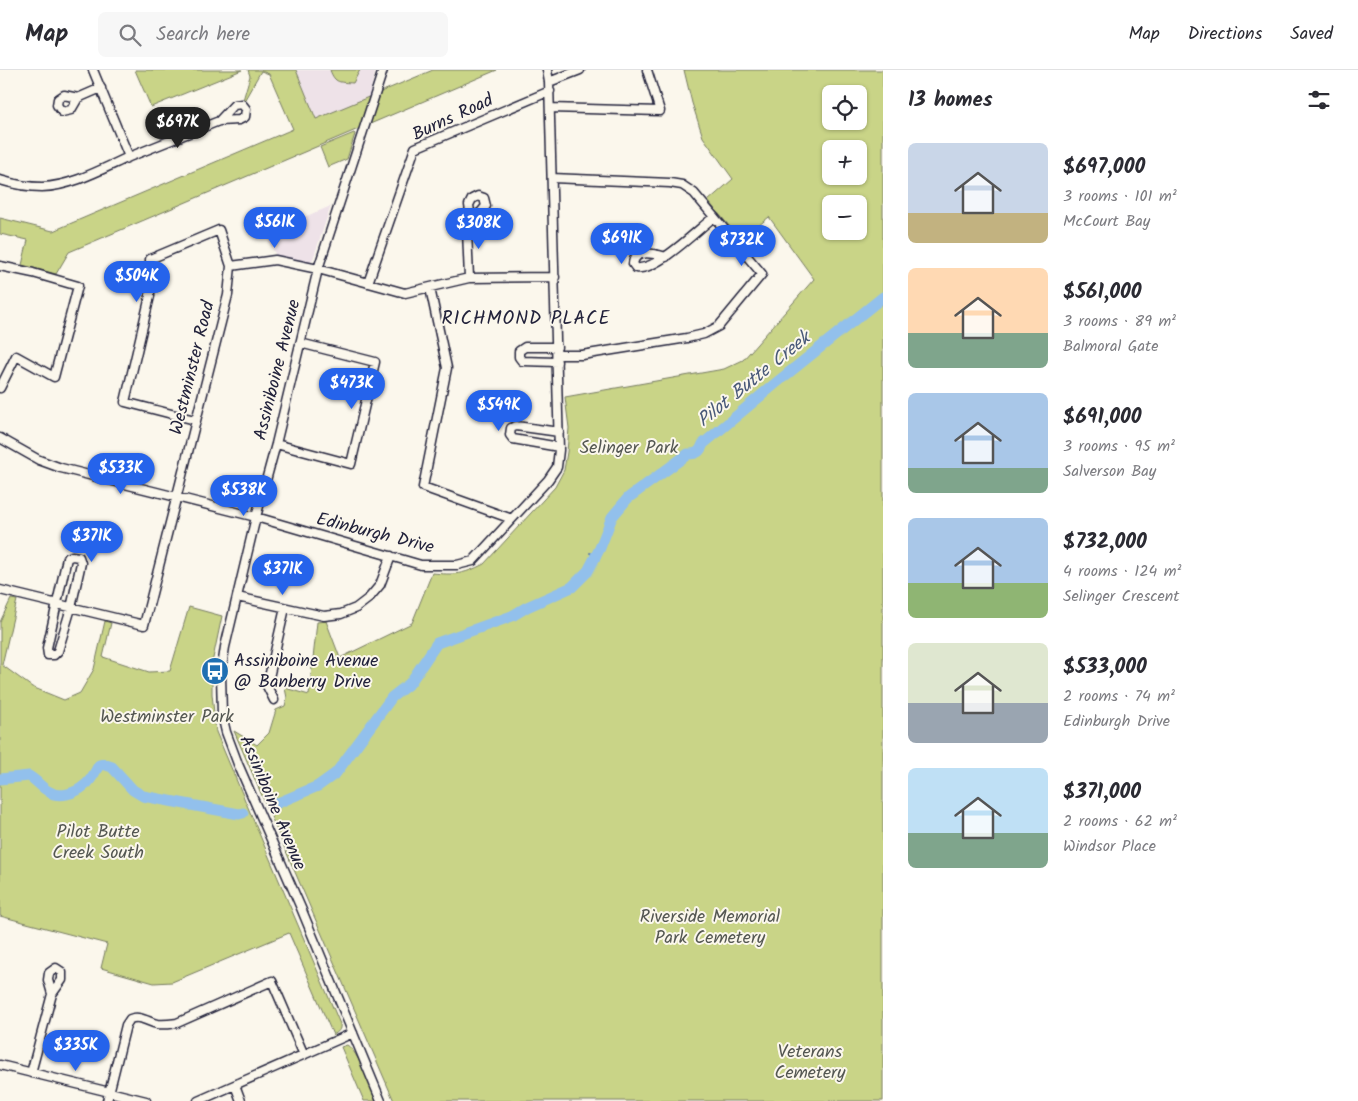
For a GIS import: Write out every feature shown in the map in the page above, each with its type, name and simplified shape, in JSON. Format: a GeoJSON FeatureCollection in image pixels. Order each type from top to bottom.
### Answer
{"type":"FeatureCollection","features":[{"type":"Feature","properties":{"kind":"street"},"geometry":{"type":"LineString","coordinates":[[93,70],[129,157]]}},
{"type":"Feature","properties":{"kind":"street","name":"Assiniboine Avenue"},"geometry":{"type":"LineString","coordinates":[[381,1101],[226,732],[222,715],[221,674],[225,647],[256,517],[276,444],[318,269],[383,70]]}},
{"type":"Feature","properties":{"kind":"street","name":"Edinburgh Drive"},"geometry":{"type":"LineString","coordinates":[[0,438],[39,460],[61,468],[256,517],[421,564],[457,565],[473,561],[548,480],[557,467],[559,432],[550,108],[547,70]]}},
{"type":"Feature","properties":{"kind":"street","name":"Burns Road"},"geometry":{"type":"LineString","coordinates":[[368,283],[415,148],[580,70]]}},
{"type":"Feature","properties":{"kind":"street"},"geometry":{"type":"LineString","coordinates":[[550,108],[660,111],[647,70]]}},
{"type":"Feature","properties":{"kind":"street"},"geometry":{"type":"LineString","coordinates":[[78,98],[101,88]]}},
{"type":"Feature","properties":{"kind":"street"},"geometry":{"type":"LineString","coordinates":[[0,180],[18,185],[42,187],[70,182],[218,121]]}},
{"type":"Feature","properties":{"kind":"street"},"geometry":{"type":"LineString","coordinates":[[552,178],[682,185],[694,193],[762,274],[719,326],[704,334],[582,355],[557,355]]}},
{"type":"Feature","properties":{"kind":"street"},"geometry":{"type":"LineString","coordinates":[[666,257],[714,217]]}},
{"type":"Feature","properties":{"kind":"street"},"geometry":{"type":"LineString","coordinates":[[469,278],[467,230],[471,219]]}},
{"type":"Feature","properties":{"kind":"street"},"geometry":{"type":"LineString","coordinates":[[195,420],[126,402],[150,296],[150,259],[219,230],[231,266],[275,260],[318,269],[405,293],[469,278],[555,278]]}},
{"type":"Feature","properties":{"kind":"street"},"geometry":{"type":"LineString","coordinates":[[0,266],[78,286],[54,377],[16,356],[0,388]]}},
{"type":"Feature","properties":{"kind":"street","name":"Westminster Road"},"geometry":{"type":"LineString","coordinates":[[0,590],[144,625],[228,295],[231,266]]}},
{"type":"Feature","properties":{"kind":"street"},"geometry":{"type":"LineString","coordinates":[[430,288],[447,368],[423,487],[512,519]]}},
{"type":"Feature","properties":{"kind":"street"},"geometry":{"type":"LineString","coordinates":[[276,444],[351,464],[375,362],[300,343]]}},
{"type":"Feature","properties":{"kind":"street"},"geometry":{"type":"LineString","coordinates":[[559,432],[516,426],[511,428],[510,435],[513,439],[559,447]]}},
{"type":"Feature","properties":{"kind":"street"},"geometry":{"type":"LineString","coordinates":[[72,556],[79,557],[81,563],[71,608],[58,651],[54,655],[48,655],[47,648],[57,604],[66,558],[72,556]]}},
{"type":"Feature","properties":{"kind":"street"},"geometry":{"type":"LineString","coordinates":[[237,597],[324,616],[341,614],[356,608],[369,598],[380,585],[391,556]]}},
{"type":"Feature","properties":{"kind":"street"},"geometry":{"type":"LineString","coordinates":[[274,700],[267,686],[285,608]]}},
{"type":"Feature","properties":{"kind":"street"},"geometry":{"type":"LineString","coordinates":[[107,1101],[126,1025],[130,1019],[136,1017],[156,1024],[167,1025],[177,1023],[272,981],[304,1055]]}},
{"type":"Feature","properties":{"kind":"street"},"geometry":{"type":"LineString","coordinates":[[31,1073],[52,994]]}},
{"type":"Feature","properties":{"kind":"street"},"geometry":{"type":"LineString","coordinates":[[198,1101],[353,1033]]}},
{"type":"Feature","properties":{"kind":"street"},"geometry":{"type":"LineString","coordinates":[[0,1065],[146,1101]]}},
{"type":"Feature","properties":{"kind":"street"},"geometry":{"type":"LineString","coordinates":[[235,1085],[241,1101]]}},
{"type":"Feature","properties":{"kind":"shaded area"},"geometry":{"type":"Polygon","coordinates":[[[296,70],[376,70],[368,98],[316,120],[296,70]]]}},
{"type":"Feature","properties":{"kind":"shaded area"},"geometry":{"type":"Polygon","coordinates":[[[331,206],[311,262],[306,264],[276,256],[265,233],[331,206]]]}},
{"type":"Feature","properties":{"kind":"green space"},"geometry":{"type":"Polygon","coordinates":[[[135,70],[242,70],[151,107],[135,70]]]}},
{"type":"Feature","properties":{"kind":"green space"},"geometry":{"type":"Polygon","coordinates":[[[248,70],[296,70],[316,119],[433,70],[497,70],[69,252],[56,274],[22,265],[28,240],[0,234],[0,218],[53,231],[293,129],[269,74],[261,71],[243,100],[250,76],[248,70]]]}},
{"type":"Feature","properties":{"kind":"green space"},"geometry":{"type":"Polygon","coordinates":[[[330,70],[360,70],[353,83],[336,80],[330,70]]]}},
{"type":"Feature","properties":{"kind":"green space"},"geometry":{"type":"Polygon","coordinates":[[[684,70],[883,70],[883,1101],[394,1101],[234,731],[257,745],[269,733],[276,710],[285,706],[287,698],[285,688],[309,695],[317,622],[326,621],[340,658],[412,623],[432,573],[458,573],[484,564],[555,487],[564,470],[569,428],[565,397],[724,369],[743,360],[814,279],[769,217],[741,240],[708,201],[733,179],[703,137],[684,70]]]}},
{"type":"Feature","properties":{"kind":"green space"},"geometry":{"type":"Polygon","coordinates":[[[354,133],[347,159],[328,167],[320,147],[354,133]]]}},
{"type":"Feature","properties":{"kind":"green space","name":"Pilot Butte Creek South"},"geometry":{"type":"Polygon","coordinates":[[[11,599],[17,600],[2,665],[32,687],[64,700],[80,693],[94,669],[105,621],[111,623],[103,657],[149,672],[170,671],[189,607],[222,616],[212,663],[212,694],[216,732],[340,1024],[340,1029],[336,1033],[333,1035],[289,933],[172,982],[154,983],[101,968],[107,944],[0,916],[0,622],[11,599]]]}},
{"type":"Feature","properties":{"kind":"green space"},"geometry":{"type":"Polygon","coordinates":[[[347,1045],[360,1062],[376,1101],[364,1101],[341,1047],[347,1045]]]}},
{"type":"Feature","properties":{"kind":"waterway","name":"Pilot Butte Creek"},"geometry":{"type":"LineString","coordinates":[[273,805],[318,786],[336,773],[392,697],[410,683],[437,643],[512,616],[527,607],[572,587],[588,571],[600,548],[612,517],[628,498],[688,454],[698,452],[703,444],[883,297]]}},
{"type":"Feature","properties":{"kind":"waterway","name":"Pilot Butte Creek"},"geometry":{"type":"LineString","coordinates":[[590,553],[597,552]]}},
{"type":"Feature","properties":{"kind":"waterway","name":"Pilot Butte Creek"},"geometry":{"type":"LineString","coordinates":[[0,779],[29,776],[45,789],[57,795],[62,795],[81,788],[93,776],[99,765],[103,764],[112,767],[133,790],[143,796],[239,814],[243,813]]}},
{"type":"Feature","properties":{"kind":"place","name":"Assiniboine Avenue @ Banberry Drive"},"geometry":{"type":"Point","coordinates":[215,671]}},
{"type":"Feature","properties":{"kind":"district","name":"RICHMOND PLACE"},"geometry":{"type":"Point","coordinates":[526,319]}},
{"type":"Feature","properties":{"kind":"park label","name":"Selinger Park"},"geometry":{"type":"Point","coordinates":[629,448]}},
{"type":"Feature","properties":{"kind":"park label","name":"Westminster Park"},"geometry":{"type":"Point","coordinates":[167,717]}},
{"type":"Feature","properties":{"kind":"park label","name":"Riverside Memorial Park Cemetery"},"geometry":{"type":"Point","coordinates":[710,928]}},
{"type":"Feature","properties":{"kind":"park label","name":"Veterans Cemetery"},"geometry":{"type":"Point","coordinates":[810,1062]}}]}
